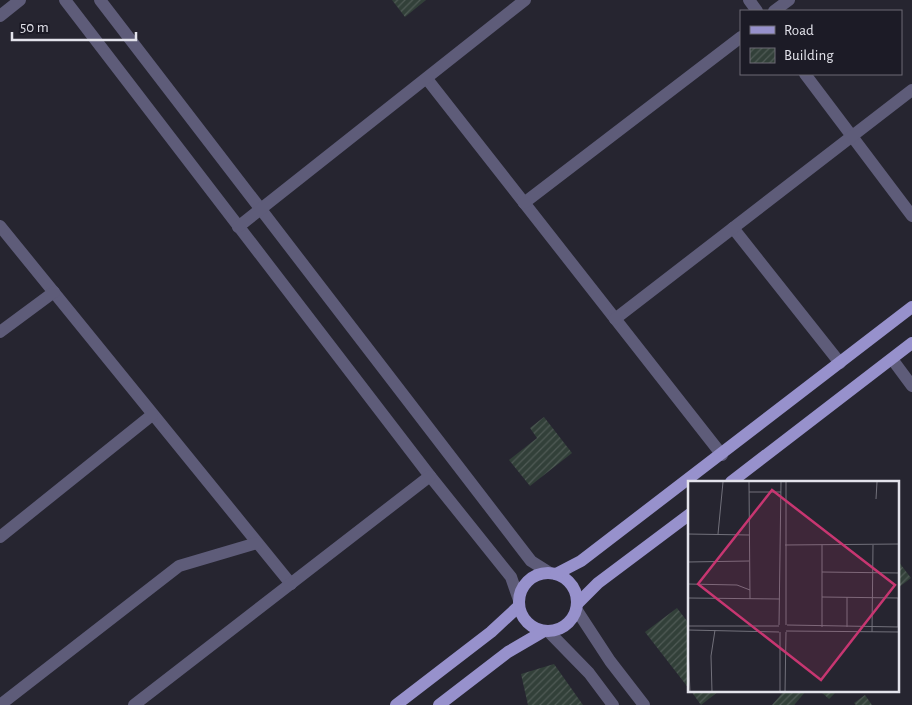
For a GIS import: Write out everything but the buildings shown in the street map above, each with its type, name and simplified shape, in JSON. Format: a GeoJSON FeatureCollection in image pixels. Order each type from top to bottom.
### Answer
{"type":"FeatureCollection","features":[{"type":"Feature","properties":{"kind":"main road"},"geometry":{"type":"LineString","coordinates":[[396,705],[491,632],[519,603],[525,584],[532,577],[553,574],[581,561],[722,455],[912,307]]}},
{"type":"Feature","properties":{"kind":"main road"},"geometry":{"type":"LineString","coordinates":[[732,481],[912,343]]}},
{"type":"Feature","properties":{"kind":"main road"},"geometry":{"type":"LineString","coordinates":[[439,705],[508,652],[546,631],[566,625],[576,606],[598,583],[688,516]]}},
{"type":"Feature","properties":{"kind":"main road"},"geometry":{"type":"LineString","coordinates":[[553,574],[572,586],[576,606]]}},
{"type":"Feature","properties":{"kind":"main road"},"geometry":{"type":"LineString","coordinates":[[519,603],[524,620],[530,625],[546,631]]}},
{"type":"Feature","properties":{"kind":"street"},"geometry":{"type":"LineString","coordinates":[[0,16],[20,0]]}},
{"type":"Feature","properties":{"kind":"street"},"geometry":{"type":"LineString","coordinates":[[65,0],[430,476],[511,577],[519,603]]}},
{"type":"Feature","properties":{"kind":"street"},"geometry":{"type":"LineString","coordinates":[[100,0],[531,561],[553,574]]}},
{"type":"Feature","properties":{"kind":"street"},"geometry":{"type":"LineString","coordinates":[[238,227],[262,210],[525,0]]}},
{"type":"Feature","properties":{"kind":"street"},"geometry":{"type":"LineString","coordinates":[[775,10],[789,0]]}},
{"type":"Feature","properties":{"kind":"street"},"geometry":{"type":"LineString","coordinates":[[524,203],[740,38]]}},
{"type":"Feature","properties":{"kind":"street"},"geometry":{"type":"LineString","coordinates":[[805,75],[912,216]]}},
{"type":"Feature","properties":{"kind":"street"},"geometry":{"type":"LineString","coordinates":[[427,78],[722,455]]}},
{"type":"Feature","properties":{"kind":"street"},"geometry":{"type":"LineString","coordinates":[[615,319],[912,90]]}},
{"type":"Feature","properties":{"kind":"street"},"geometry":{"type":"LineString","coordinates":[[0,226],[291,584]]}},
{"type":"Feature","properties":{"kind":"street"},"geometry":{"type":"LineString","coordinates":[[733,228],[840,363]]}},
{"type":"Feature","properties":{"kind":"street"},"geometry":{"type":"LineString","coordinates":[[0,332],[54,292]]}},
{"type":"Feature","properties":{"kind":"street"},"geometry":{"type":"LineString","coordinates":[[892,359],[912,386]]}},
{"type":"Feature","properties":{"kind":"street"},"geometry":{"type":"LineString","coordinates":[[0,537],[152,415]]}},
{"type":"Feature","properties":{"kind":"street"},"geometry":{"type":"LineString","coordinates":[[134,705],[430,476]]}},
{"type":"Feature","properties":{"kind":"street"},"geometry":{"type":"LineString","coordinates":[[0,705],[179,566],[257,543]]}},
{"type":"Feature","properties":{"kind":"street"},"geometry":{"type":"LineString","coordinates":[[576,606],[610,661],[644,705]]}},
{"type":"Feature","properties":{"kind":"street"},"geometry":{"type":"LineString","coordinates":[[546,631],[589,673],[614,705]]}}]}
